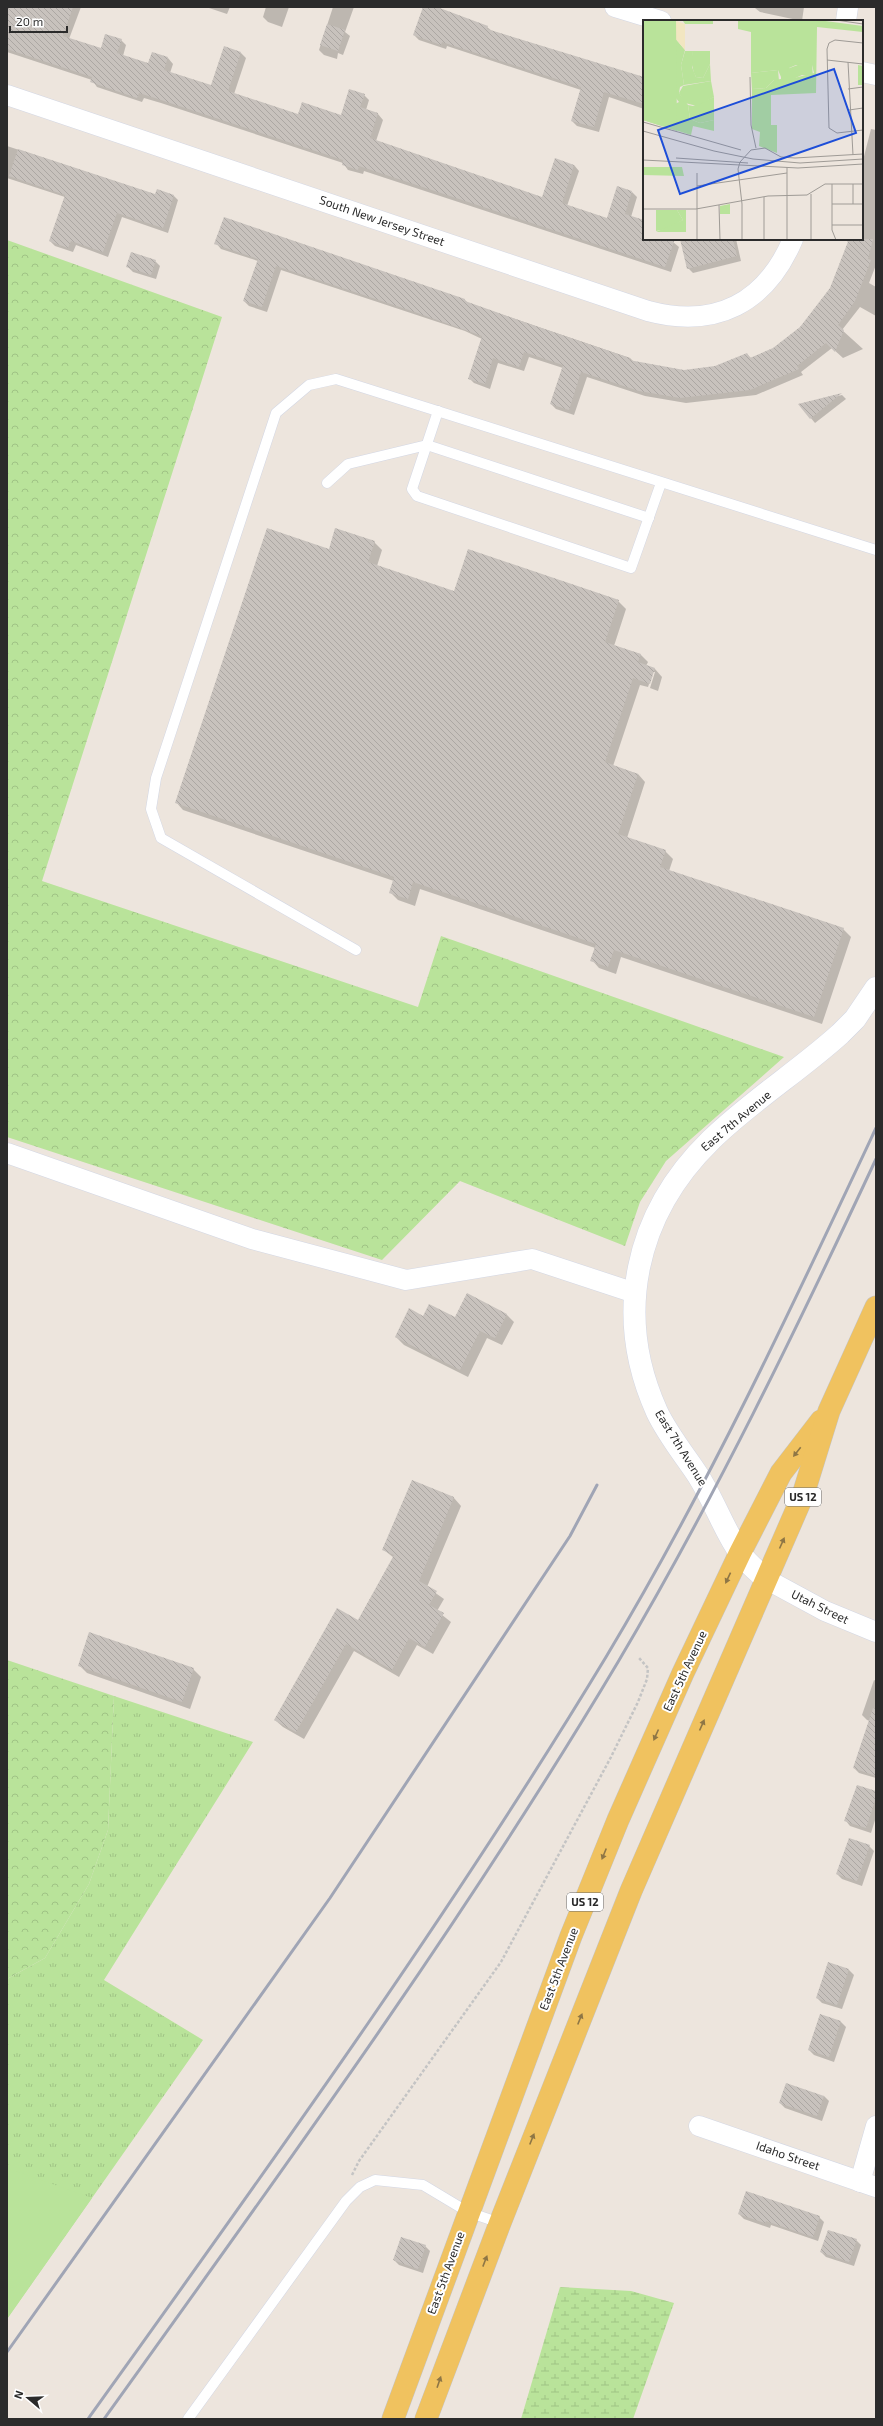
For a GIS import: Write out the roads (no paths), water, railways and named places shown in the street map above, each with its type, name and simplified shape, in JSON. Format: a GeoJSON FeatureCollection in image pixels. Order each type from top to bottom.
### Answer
{"type":"FeatureCollection","features":[{"type":"Feature","properties":{"kind":"main road","name":"East 5th Avenue"},"geometry":{"type":"LineString","coordinates":[[426,2419],[500,2222],[631,1891],[803,1495],[829,1410],[876,1306]]}},
{"type":"Feature","properties":{"kind":"main road","name":"East 5th Avenue"},"geometry":{"type":"LineString","coordinates":[[394,2419],[468,2212],[571,1936],[618,1820],[683,1673],[740,1553],[781,1473],[829,1410]]}},
{"type":"Feature","properties":{"kind":"street"},"geometry":{"type":"LineString","coordinates":[[615,7],[658,20]]}},
{"type":"Feature","properties":{"kind":"street"},"geometry":{"type":"LineString","coordinates":[[846,20],[848,7]]}},
{"type":"Feature","properties":{"kind":"street"},"geometry":{"type":"LineString","coordinates":[[863,72],[876,75]]}},
{"type":"Feature","properties":{"kind":"street","name":"South New Jersey Street"},"geometry":{"type":"LineString","coordinates":[[7,95],[653,312],[673,316],[703,316],[738,305],[756,293],[780,267],[793,240]]}},
{"type":"Feature","properties":{"kind":"street","name":"East 7th Avenue"},"geometry":{"type":"LineString","coordinates":[[766,1579],[740,1553],[710,1494],[669,1433],[650,1395],[641,1368],[636,1340],[635,1293],[637,1271],[651,1228],[670,1188],[684,1169],[727,1126],[840,1034],[855,1019],[876,988]]}},
{"type":"Feature","properties":{"kind":"street"},"geometry":{"type":"LineString","coordinates":[[7,1153],[252,1239],[406,1280],[532,1259],[635,1293]]}},
{"type":"Feature","properties":{"kind":"street","name":"Utah Street"},"geometry":{"type":"LineString","coordinates":[[766,1579],[825,1611],[876,1632]]}},
{"type":"Feature","properties":{"kind":"street","name":"Idaho Street"},"geometry":{"type":"LineString","coordinates":[[699,2126],[868,2184]]}},
{"type":"Feature","properties":{"kind":"street"},"geometry":{"type":"LineString","coordinates":[[868,2184],[876,2126]]}},
{"type":"Feature","properties":{"kind":"lane"},"geometry":{"type":"LineString","coordinates":[[356,950],[161,838],[151,809],[155,786],[276,413],[309,385],[336,379],[876,550]]}},
{"type":"Feature","properties":{"kind":"lane"},"geometry":{"type":"LineString","coordinates":[[438,411],[412,489],[417,496],[632,568],[661,483]]}},
{"type":"Feature","properties":{"kind":"lane"},"geometry":{"type":"LineString","coordinates":[[326,483],[348,464],[427,445],[649,518]]}},
{"type":"Feature","properties":{"kind":"lane"},"geometry":{"type":"LineString","coordinates":[[188,2419],[346,2201],[360,2187],[375,2180],[423,2186],[468,2212],[500,2222]]}},
{"type":"Feature","properties":{"kind":"railway"},"geometry":{"type":"LineString","coordinates":[[88,2419],[289,2137],[419,1948],[483,1852],[606,1657],[679,1528],[748,1396],[876,1128]]}},
{"type":"Feature","properties":{"kind":"railway"},"geometry":{"type":"LineString","coordinates":[[104,2419],[304,2140],[369,2046],[497,1856],[558,1760],[618,1662],[688,1539],[721,1477],[785,1351],[876,1159]]}},
{"type":"Feature","properties":{"kind":"railway"},"geometry":{"type":"LineString","coordinates":[[7,2352],[330,1898],[570,1536],[597,1485]]}}]}
